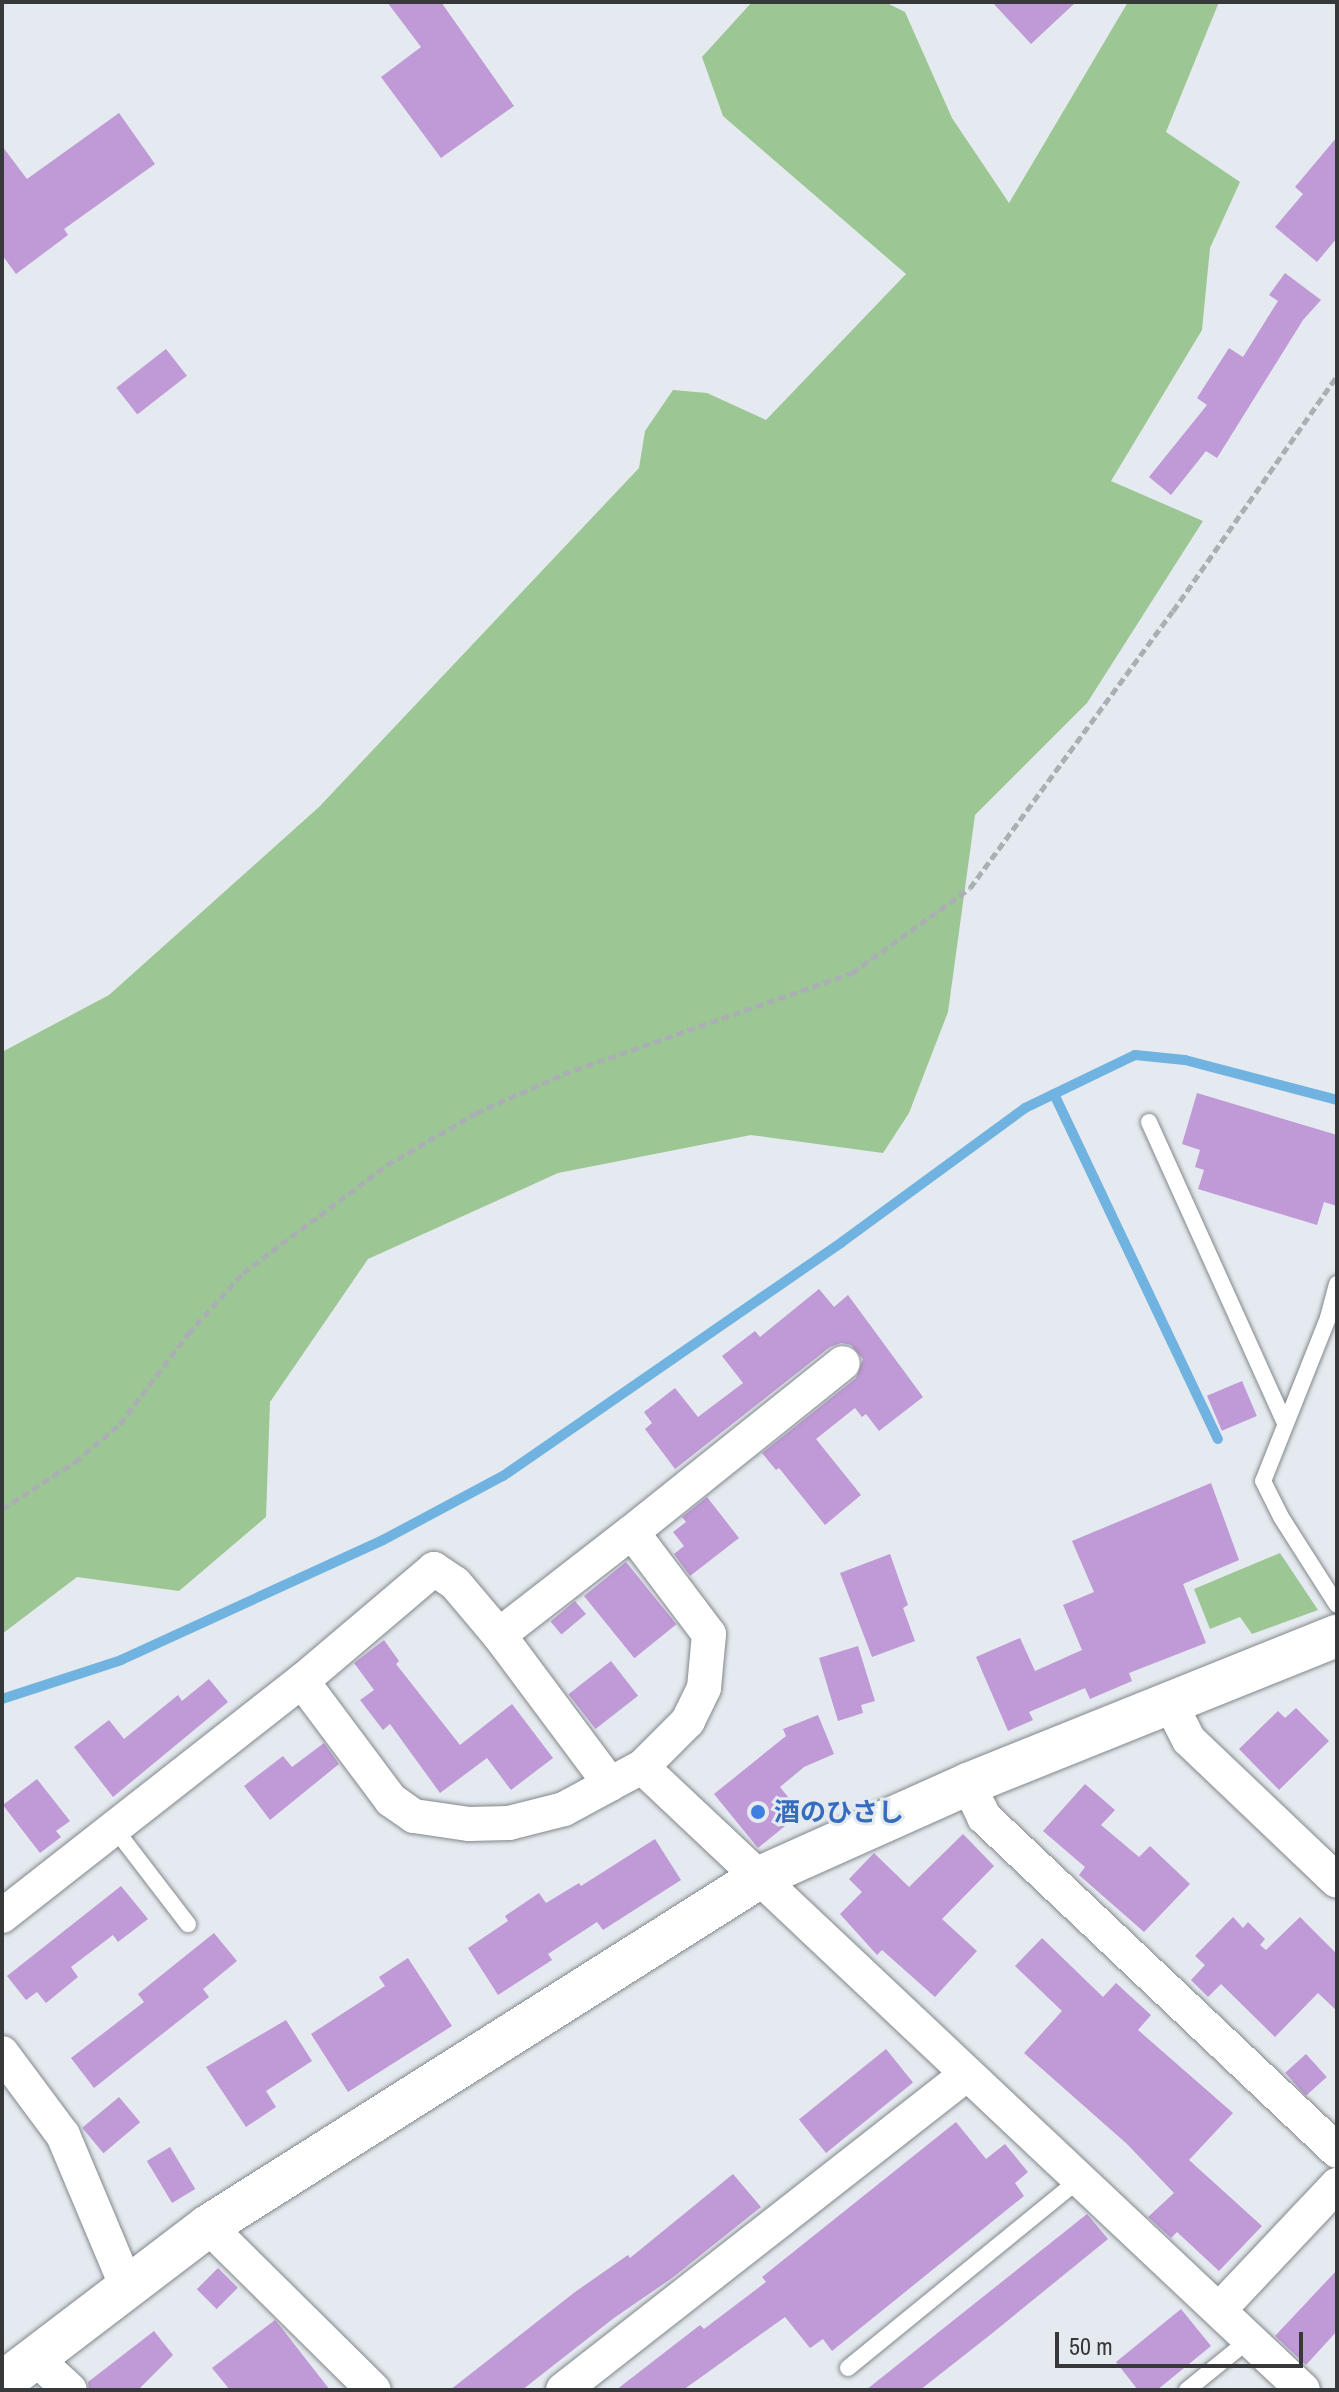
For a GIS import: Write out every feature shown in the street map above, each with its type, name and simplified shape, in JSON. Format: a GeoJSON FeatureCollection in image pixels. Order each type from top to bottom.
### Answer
{"type":"FeatureCollection","features":[{"type":"Feature","properties":{"kind":"street"},"geometry":{"type":"LineString","coordinates":[[499,1635],[843,1363]]}},
{"type":"Feature","properties":{"kind":"street"},"geometry":{"type":"LineString","coordinates":[[302,1681],[391,1800],[414,1816],[469,1824],[509,1823],[564,1809],[642,1767],[688,1721],[704,1688],[709,1634],[632,1532]]}},
{"type":"Feature","properties":{"kind":"street"},"geometry":{"type":"LineString","coordinates":[[2,1916],[302,1681],[434,1569],[455,1583],[499,1635],[610,1784]]}},
{"type":"Feature","properties":{"kind":"street"},"geometry":{"type":"LineString","coordinates":[[2,2383],[208,2226],[760,1877],[968,1784],[1337,1636]]}},
{"type":"Feature","properties":{"kind":"street"},"geometry":{"type":"LineString","coordinates":[[1171,1705],[1189,1740],[1337,1881]]}},
{"type":"Feature","properties":{"kind":"street"},"geometry":{"type":"LineString","coordinates":[[642,1767],[1303,2390]]}},
{"type":"Feature","properties":{"kind":"street"},"geometry":{"type":"LineString","coordinates":[[968,1784],[984,1817],[1337,2151]]}},
{"type":"Feature","properties":{"kind":"street"},"geometry":{"type":"LineString","coordinates":[[2,2053],[63,2135],[127,2287]]}},
{"type":"Feature","properties":{"kind":"street"},"geometry":{"type":"LineString","coordinates":[[563,2390],[967,2074]]}},
{"type":"Feature","properties":{"kind":"street"},"geometry":{"type":"LineString","coordinates":[[1219,2310],[1337,2185]]}},
{"type":"Feature","properties":{"kind":"street"},"geometry":{"type":"LineString","coordinates":[[208,2226],[374,2390]]}},
{"type":"Feature","properties":{"kind":"street"},"geometry":{"type":"LineString","coordinates":[[35,2358],[70,2390]]}},
{"type":"Feature","properties":{"kind":"lane"},"geometry":{"type":"LineString","coordinates":[[1149,1122],[1285,1423]]}},
{"type":"Feature","properties":{"kind":"lane"},"geometry":{"type":"LineString","coordinates":[[1337,1284],[1328,1318],[1263,1481],[1281,1517],[1337,1605]]}},
{"type":"Feature","properties":{"kind":"lane"},"geometry":{"type":"LineString","coordinates":[[115,1829],[188,1924]]}},
{"type":"Feature","properties":{"kind":"lane"},"geometry":{"type":"LineString","coordinates":[[848,2368],[1080,2179]]}},
{"type":"Feature","properties":{"kind":"lane"},"geometry":{"type":"LineString","coordinates":[[1187,2390],[1250,2339]]}},
{"type":"Feature","properties":{"kind":"path"},"geometry":{"type":"LineString","coordinates":[[2,1509],[75,1462],[120,1424],[188,1334],[243,1273],[387,1165],[476,1113],[563,1074],[852,973],[970,888],[1173,611],[1337,376]]}},
{"type":"Feature","properties":{"kind":"green space"},"geometry":{"type":"Polygon","coordinates":[[[752,2],[885,2],[905,12],[952,118],[1009,203],[1128,2],[1219,2],[1166,132],[1240,182],[1210,248],[1202,330],[1111,481],[1203,521],[1087,703],[975,815],[948,1012],[909,1113],[883,1153],[751,1135],[558,1173],[368,1259],[270,1402],[266,1517],[179,1591],[77,1577],[2,1634],[2,1052],[109,995],[319,807],[639,468],[645,431],[673,390],[707,393],[766,420],[906,274],[723,116],[702,57],[752,2]]]}},
{"type":"Feature","properties":{"kind":"green space"},"geometry":{"type":"Polygon","coordinates":[[[1280,1553],[1318,1610],[1252,1634],[1240,1617],[1210,1629],[1194,1589],[1280,1553]]]}},
{"type":"Feature","properties":{"kind":"building"},"geometry":{"type":"Polygon","coordinates":[[[387,2],[441,2],[514,106],[441,158],[381,77],[421,47],[387,2]]]}},
{"type":"Feature","properties":{"kind":"building"},"geometry":{"type":"Polygon","coordinates":[[[992,2],[1076,2],[1031,44],[992,2]]]}},
{"type":"Feature","properties":{"kind":"building"},"geometry":{"type":"Polygon","coordinates":[[[119,113],[155,164],[64,229],[68,235],[16,274],[2,255],[2,146],[27,179],[119,113]]]}},
{"type":"Feature","properties":{"kind":"building"},"geometry":{"type":"Polygon","coordinates":[[[1337,137],[1337,238],[1317,262],[1275,227],[1303,194],[1295,187],[1337,137]]]}},
{"type":"Feature","properties":{"kind":"building"},"geometry":{"type":"Polygon","coordinates":[[[1285,273],[1321,300],[1303,320],[1217,458],[1206,451],[1171,495],[1149,477],[1207,405],[1197,398],[1229,348],[1243,357],[1278,301],[1269,295],[1285,273]]]}},
{"type":"Feature","properties":{"kind":"building"},"geometry":{"type":"Polygon","coordinates":[[[166,349],[187,376],[137,415],[116,388],[166,349]]]}},
{"type":"Feature","properties":{"kind":"building"},"geometry":{"type":"Polygon","coordinates":[[[1197,1093],[1337,1135],[1337,1206],[1324,1202],[1317,1225],[1198,1189],[1204,1170],[1195,1167],[1200,1150],[1182,1144],[1197,1093]]]}},
{"type":"Feature","properties":{"kind":"building"},"geometry":{"type":"Polygon","coordinates":[[[819,1289],[834,1307],[848,1295],[923,1397],[879,1431],[866,1414],[862,1417],[855,1408],[816,1439],[861,1495],[825,1525],[779,1468],[776,1470],[762,1453],[856,1378],[863,1359],[851,1345],[841,1343],[830,1347],[675,1469],[645,1429],[652,1423],[644,1412],[675,1388],[698,1417],[743,1383],[722,1356],[755,1331],[760,1337],[819,1289]]]}},
{"type":"Feature","properties":{"kind":"building"},"geometry":{"type":"Polygon","coordinates":[[[1242,1381],[1257,1416],[1222,1431],[1207,1396],[1242,1381]]]}},
{"type":"Feature","properties":{"kind":"building"},"geometry":{"type":"Polygon","coordinates":[[[1211,1483],[1239,1560],[1183,1584],[1206,1643],[1129,1673],[1132,1681],[1090,1699],[1085,1688],[1029,1712],[1033,1720],[1008,1731],[976,1657],[1020,1638],[1035,1671],[1082,1650],[1063,1605],[1094,1592],[1072,1541],[1211,1483]]]}},
{"type":"Feature","properties":{"kind":"building"},"geometry":{"type":"Polygon","coordinates":[[[707,1497],[739,1538],[690,1576],[674,1554],[684,1546],[673,1532],[686,1522],[682,1517],[707,1497]]]}},
{"type":"Feature","properties":{"kind":"building"},"geometry":{"type":"Polygon","coordinates":[[[890,1554],[908,1605],[903,1608],[915,1641],[872,1657],[840,1573],[890,1554]]]}},
{"type":"Feature","properties":{"kind":"building"},"geometry":{"type":"Polygon","coordinates":[[[626,1562],[676,1624],[634,1658],[584,1596],[626,1562]]]}},
{"type":"Feature","properties":{"kind":"building"},"geometry":{"type":"Polygon","coordinates":[[[575,1601],[586,1614],[561,1635],[550,1622],[575,1601]]]}},
{"type":"Feature","properties":{"kind":"building"},"geometry":{"type":"Polygon","coordinates":[[[384,1640],[399,1661],[396,1664],[460,1745],[512,1704],[553,1758],[511,1790],[487,1758],[440,1793],[390,1724],[383,1730],[360,1700],[374,1690],[354,1663],[384,1640]]]}},
{"type":"Feature","properties":{"kind":"building"},"geometry":{"type":"Polygon","coordinates":[[[858,1646],[875,1701],[861,1705],[863,1713],[838,1721],[819,1658],[858,1646]]]}},
{"type":"Feature","properties":{"kind":"building"},"geometry":{"type":"Polygon","coordinates":[[[611,1661],[638,1696],[596,1729],[568,1694],[611,1661]]]}},
{"type":"Feature","properties":{"kind":"building"},"geometry":{"type":"Polygon","coordinates":[[[209,1679],[228,1702],[113,1797],[74,1747],[109,1720],[124,1739],[178,1695],[182,1701],[209,1679]]]}},
{"type":"Feature","properties":{"kind":"building"},"geometry":{"type":"Polygon","coordinates":[[[1296,1708],[1329,1741],[1279,1790],[1239,1749],[1278,1711],[1285,1718],[1296,1708]]]}},
{"type":"Feature","properties":{"kind":"building"},"geometry":{"type":"Polygon","coordinates":[[[818,1715],[834,1754],[804,1767],[780,1787],[801,1813],[758,1848],[714,1794],[786,1736],[783,1729],[818,1715]]]}},
{"type":"Feature","properties":{"kind":"building"},"geometry":{"type":"Polygon","coordinates":[[[324,1743],[339,1764],[270,1820],[244,1786],[283,1756],[292,1767],[324,1743]]]}},
{"type":"Feature","properties":{"kind":"building"},"geometry":{"type":"Polygon","coordinates":[[[37,1779],[70,1821],[56,1831],[61,1837],[40,1853],[3,1805],[37,1779]]]}},
{"type":"Feature","properties":{"kind":"building"},"geometry":{"type":"Polygon","coordinates":[[[1085,1784],[1115,1810],[1101,1825],[1139,1857],[1150,1846],[1190,1884],[1144,1932],[1079,1875],[1085,1867],[1043,1831],[1085,1784]]]}},
{"type":"Feature","properties":{"kind":"building"},"geometry":{"type":"Polygon","coordinates":[[[963,1834],[994,1866],[942,1919],[977,1951],[935,1997],[882,1950],[877,1955],[840,1914],[862,1892],[849,1879],[874,1853],[909,1887],[963,1834]]]}},
{"type":"Feature","properties":{"kind":"building"},"geometry":{"type":"Polygon","coordinates":[[[655,1839],[681,1880],[603,1930],[597,1922],[548,1954],[552,1960],[498,1995],[468,1948],[508,1921],[505,1916],[539,1893],[546,1903],[579,1883],[581,1886],[655,1839]]]}},
{"type":"Feature","properties":{"kind":"building"},"geometry":{"type":"Polygon","coordinates":[[[121,1886],[148,1919],[118,1942],[113,1935],[71,1967],[78,1977],[46,2003],[37,1992],[26,2000],[7,1976],[121,1886]]]}},
{"type":"Feature","properties":{"kind":"building"},"geometry":{"type":"Polygon","coordinates":[[[1233,1917],[1243,1928],[1248,1922],[1265,1939],[1260,1945],[1266,1950],[1300,1917],[1337,1954],[1337,2011],[1318,1993],[1275,2037],[1221,1984],[1208,1997],[1191,1980],[1205,1965],[1195,1956],[1233,1917]]]}},
{"type":"Feature","properties":{"kind":"building"},"geometry":{"type":"Polygon","coordinates":[[[214,1933],[237,1961],[203,1989],[209,1997],[94,2088],[71,2058],[144,2002],[138,1994],[214,1933]]]}},
{"type":"Feature","properties":{"kind":"building"},"geometry":{"type":"Polygon","coordinates":[[[1042,1938],[1103,1997],[1116,1983],[1151,2015],[1138,2030],[1233,2113],[1189,2160],[1262,2226],[1219,2271],[1177,2232],[1171,2238],[1148,2217],[1174,2193],[1127,2144],[1024,2053],[1062,2011],[1015,1966],[1042,1938]]]}},
{"type":"Feature","properties":{"kind":"building"},"geometry":{"type":"Polygon","coordinates":[[[408,1958],[452,2026],[348,2092],[311,2034],[385,1986],[379,1977],[408,1958]]]}},
{"type":"Feature","properties":{"kind":"building"},"geometry":{"type":"Polygon","coordinates":[[[286,2020],[312,2061],[266,2091],[276,2107],[246,2127],[206,2067],[286,2020]]]}},
{"type":"Feature","properties":{"kind":"building"},"geometry":{"type":"Polygon","coordinates":[[[886,2049],[913,2082],[826,2153],[799,2119],[886,2049]]]}},
{"type":"Feature","properties":{"kind":"building"},"geometry":{"type":"Polygon","coordinates":[[[1306,2054],[1327,2077],[1306,2096],[1285,2073],[1306,2054]]]}},
{"type":"Feature","properties":{"kind":"building"},"geometry":{"type":"Polygon","coordinates":[[[119,2097],[140,2122],[103,2153],[82,2128],[119,2097]]]}},
{"type":"Feature","properties":{"kind":"building"},"geometry":{"type":"Polygon","coordinates":[[[956,2122],[986,2159],[1005,2144],[1028,2172],[1015,2183],[1024,2196],[832,2351],[823,2339],[810,2348],[785,2317],[683,2390],[616,2390],[700,2325],[704,2329],[766,2282],[762,2277],[956,2122]]]}},
{"type":"Feature","properties":{"kind":"building"},"geometry":{"type":"Polygon","coordinates":[[[170,2147],[195,2189],[172,2203],[147,2161],[170,2147]]]}},
{"type":"Feature","properties":{"kind":"building"},"geometry":{"type":"Polygon","coordinates":[[[733,2174],[761,2207],[672,2278],[614,2318],[522,2390],[450,2390],[575,2292],[628,2255],[630,2258],[733,2174]]]}},
{"type":"Feature","properties":{"kind":"building"},"geometry":{"type":"Polygon","coordinates":[[[1087,2214],[1108,2239],[990,2335],[920,2390],[866,2390],[1087,2214]]]}},
{"type":"Feature","properties":{"kind":"building"},"geometry":{"type":"Polygon","coordinates":[[[218,2268],[238,2288],[217,2309],[197,2289],[218,2268]]]}},
{"type":"Feature","properties":{"kind":"building"},"geometry":{"type":"Polygon","coordinates":[[[1337,2270],[1337,2331],[1306,2365],[1275,2336],[1337,2270]]]}},
{"type":"Feature","properties":{"kind":"building"},"geometry":{"type":"Polygon","coordinates":[[[1181,2309],[1211,2346],[1157,2390],[1138,2390],[1116,2362],[1181,2309]]]}},
{"type":"Feature","properties":{"kind":"building"},"geometry":{"type":"Polygon","coordinates":[[[275,2320],[330,2390],[230,2390],[212,2368],[275,2320]]]}},
{"type":"Feature","properties":{"kind":"building"},"geometry":{"type":"Polygon","coordinates":[[[154,2331],[173,2355],[138,2390],[89,2390],[88,2382],[154,2331]]]}},
{"type":"Feature","properties":{"kind":"waterway"},"geometry":{"type":"LineString","coordinates":[[2,1699],[121,1660],[383,1540],[503,1476],[842,1242],[1025,1108],[1135,1055],[1185,1060],[1337,1100]]}},
{"type":"Feature","properties":{"kind":"waterway"},"geometry":{"type":"LineString","coordinates":[[1054,1094],[1218,1439]]}},
{"type":"Feature","properties":{"kind":"place","name":"酒のひさし"},"geometry":{"type":"Point","coordinates":[758,1812]}}]}
